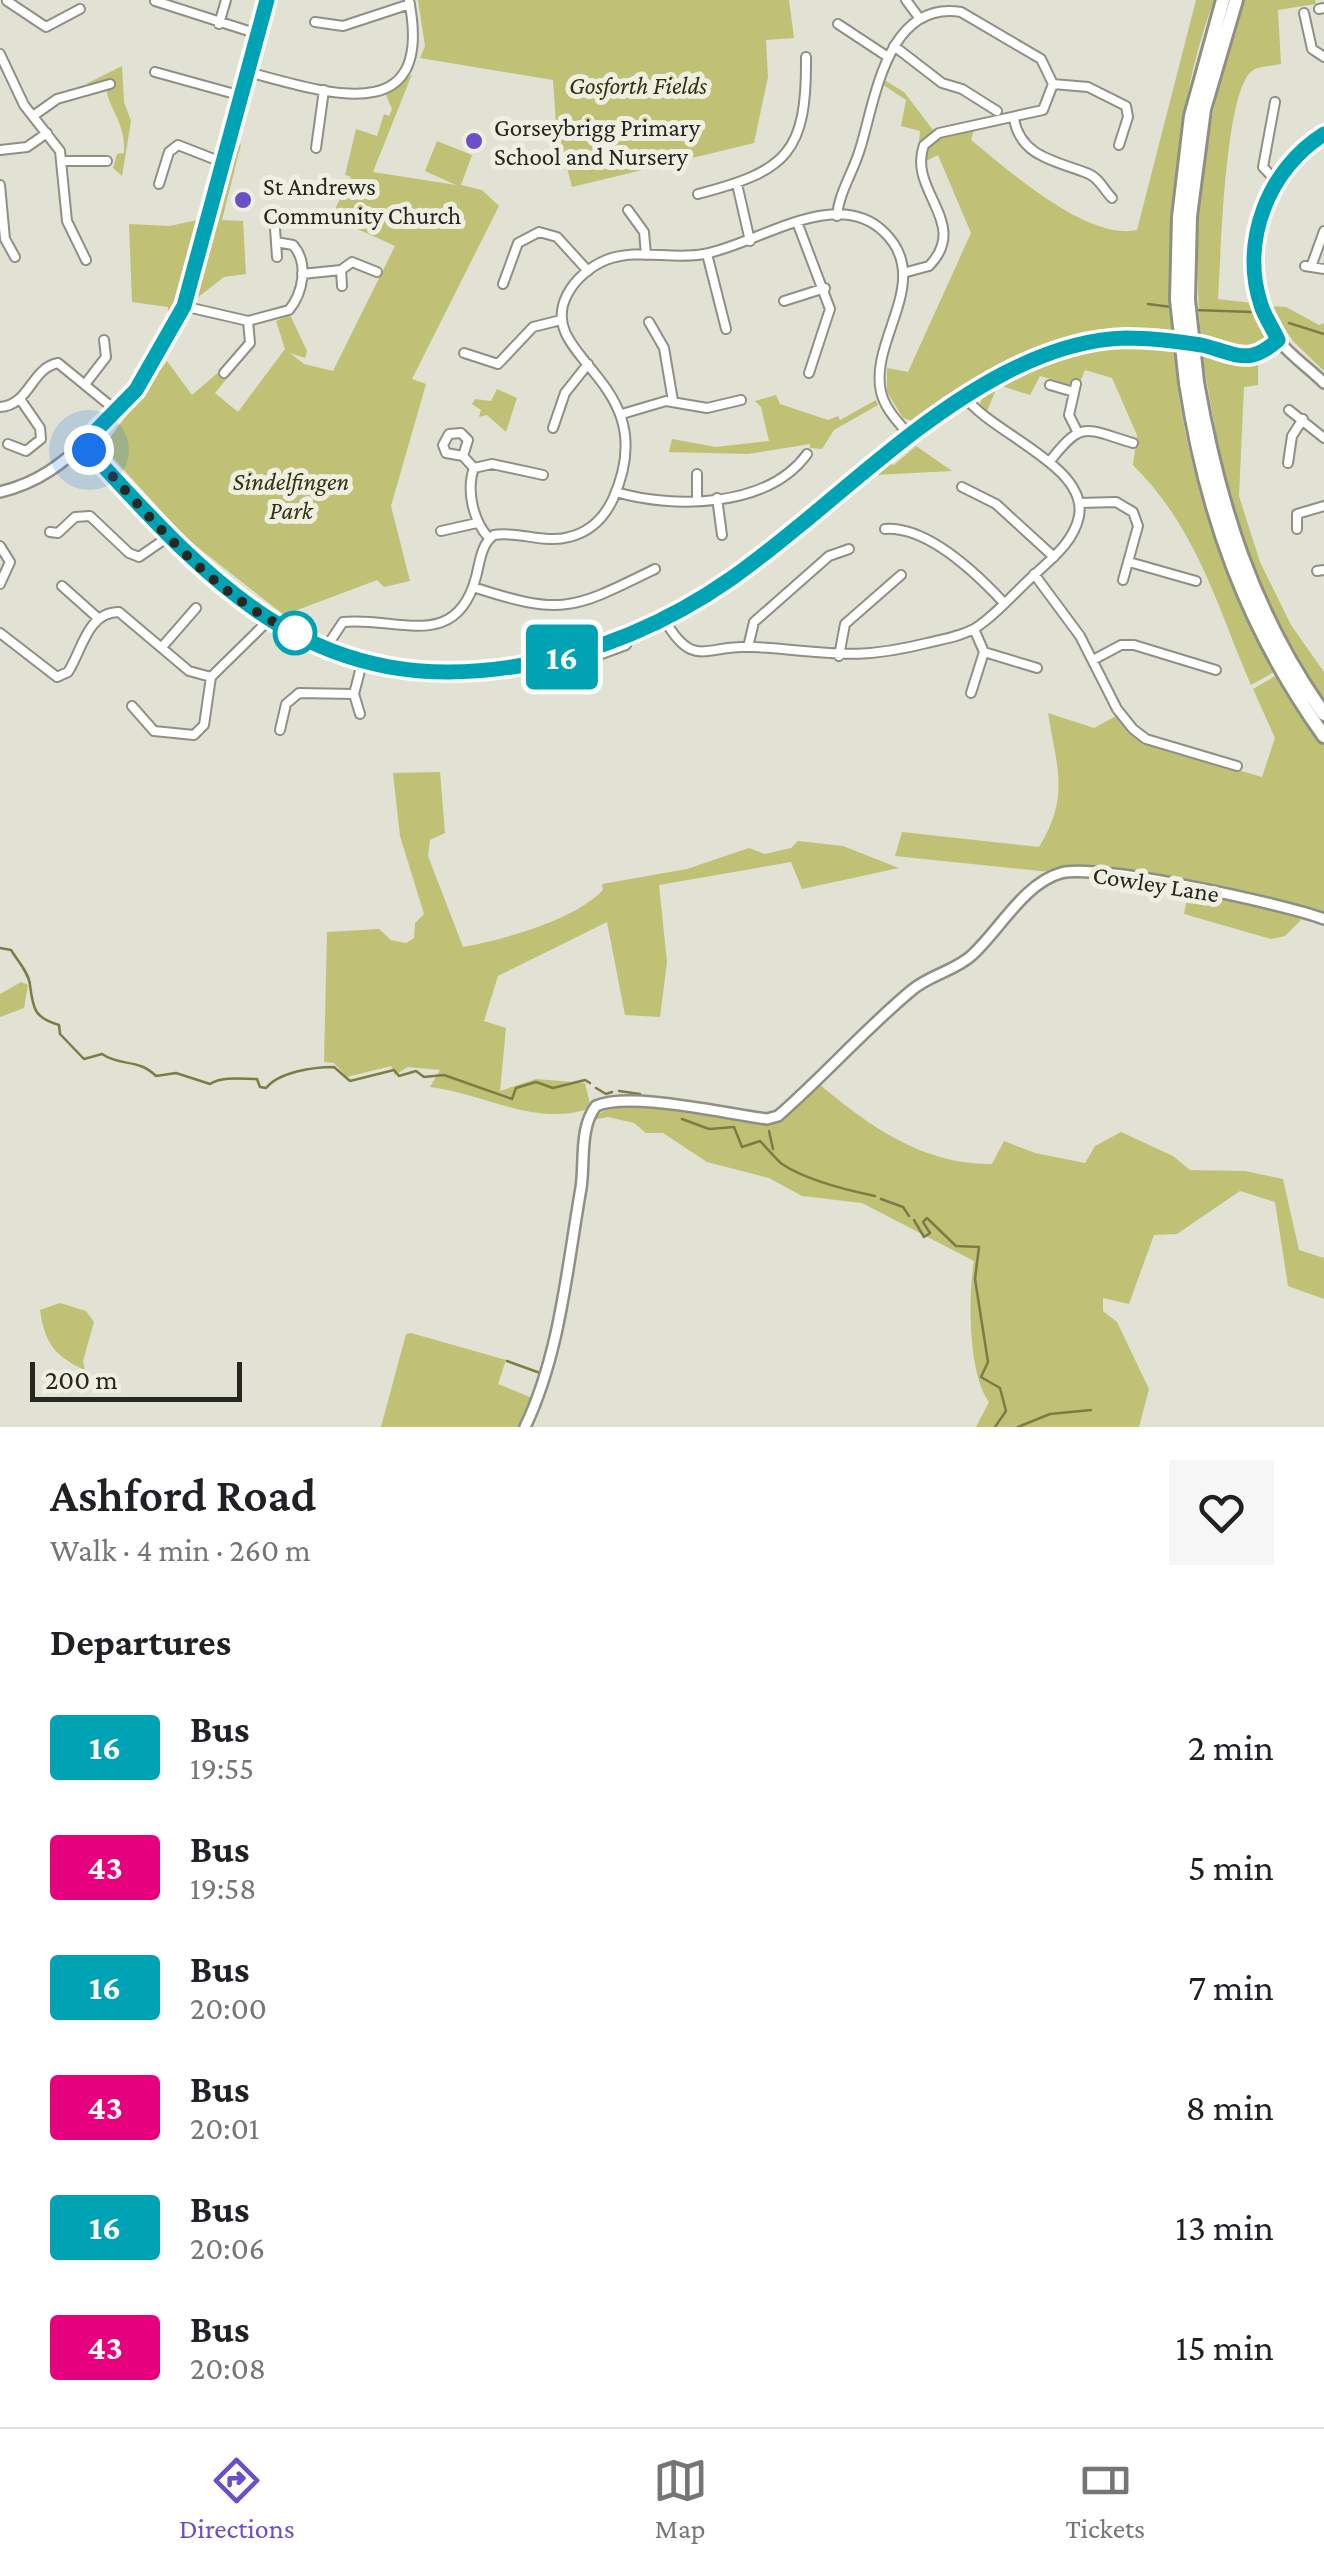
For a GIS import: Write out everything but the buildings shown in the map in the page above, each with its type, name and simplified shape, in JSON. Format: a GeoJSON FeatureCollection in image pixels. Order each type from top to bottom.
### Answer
{"type":"FeatureCollection","features":[{"type":"Feature","properties":{"kind":"highway"},"geometry":{"type":"LineString","coordinates":[[1222,0],[1191,116],[1177,299],[1204,483],[1236,582],[1278,666],[1324,736]]}},
{"type":"Feature","properties":{"kind":"highway"},"geometry":{"type":"LineString","coordinates":[[1185,217],[1204,109],[1236,0]]}},
{"type":"Feature","properties":{"kind":"highway"},"geometry":{"type":"LineString","coordinates":[[1192,383],[1216,479],[1251,588],[1288,660],[1324,714]]}},
{"type":"Feature","properties":{"kind":"street"},"geometry":{"type":"LineString","coordinates":[[0,10],[8,0],[46,27],[80,9]]}},
{"type":"Feature","properties":{"kind":"street"},"geometry":{"type":"LineString","coordinates":[[219,24],[226,0]]}},
{"type":"Feature","properties":{"kind":"street"},"geometry":{"type":"LineString","coordinates":[[0,492],[52,471],[118,412],[158,357],[184,306],[198,262],[266,0]]}},
{"type":"Feature","properties":{"kind":"street"},"geometry":{"type":"LineString","coordinates":[[906,0],[920,19]]}},
{"type":"Feature","properties":{"kind":"street"},"geometry":{"type":"LineString","coordinates":[[155,2],[258,34]]}},
{"type":"Feature","properties":{"kind":"street"},"geometry":{"type":"LineString","coordinates":[[248,72],[324,90],[371,94],[386,90],[403,77],[416,42],[410,2],[344,26],[315,22]]}},
{"type":"Feature","properties":{"kind":"street"},"geometry":{"type":"LineString","coordinates":[[837,216],[838,198],[860,150],[876,80],[894,46],[920,19],[954,10],[1045,62],[1053,84],[1043,110],[939,134],[924,145],[921,172],[944,222],[945,240],[929,266],[902,273]]}},
{"type":"Feature","properties":{"kind":"street"},"geometry":{"type":"LineString","coordinates":[[1304,14],[1312,50],[1324,57]]}},
{"type":"Feature","properties":{"kind":"street"},"geometry":{"type":"LineString","coordinates":[[838,24],[888,56]]}},
{"type":"Feature","properties":{"kind":"street"},"geometry":{"type":"LineString","coordinates":[[894,46],[942,83],[962,89],[997,111]]}},
{"type":"Feature","properties":{"kind":"street"},"geometry":{"type":"LineString","coordinates":[[0,54],[33,116],[64,160],[67,221],[86,260]]}},
{"type":"Feature","properties":{"kind":"street"},"geometry":{"type":"LineString","coordinates":[[698,194],[771,170],[792,144],[802,109],[806,56]]}},
{"type":"Feature","properties":{"kind":"street"},"geometry":{"type":"LineString","coordinates":[[155,72],[242,96]]}},
{"type":"Feature","properties":{"kind":"street"},"geometry":{"type":"LineString","coordinates":[[33,116],[57,99],[110,84]]}},
{"type":"Feature","properties":{"kind":"street"},"geometry":{"type":"LineString","coordinates":[[1053,84],[1088,87],[1126,106],[1129,112],[1119,146]]}},
{"type":"Feature","properties":{"kind":"street"},"geometry":{"type":"LineString","coordinates":[[316,148],[324,90]]}},
{"type":"Feature","properties":{"kind":"street"},"geometry":{"type":"LineString","coordinates":[[1126,106],[1135,97]]}},
{"type":"Feature","properties":{"kind":"street"},"geometry":{"type":"LineString","coordinates":[[1276,100],[1263,167],[1277,182]]}},
{"type":"Feature","properties":{"kind":"street"},"geometry":{"type":"LineString","coordinates":[[1014,119],[1019,139],[1028,149],[1094,177],[1112,198]]}},
{"type":"Feature","properties":{"kind":"street"},"geometry":{"type":"LineString","coordinates":[[0,150],[27,147],[48,133]]}},
{"type":"Feature","properties":{"kind":"street"},"geometry":{"type":"LineString","coordinates":[[1323,380],[1278,340],[1260,302],[1254,256],[1262,212],[1277,182],[1324,134]]}},
{"type":"Feature","properties":{"kind":"street"},"geometry":{"type":"LineString","coordinates":[[159,184],[169,152],[178,145],[224,163]]}},
{"type":"Feature","properties":{"kind":"street"},"geometry":{"type":"LineString","coordinates":[[64,160],[107,161]]}},
{"type":"Feature","properties":{"kind":"street"},"geometry":{"type":"LineString","coordinates":[[737,184],[750,241]]}},
{"type":"Feature","properties":{"kind":"street"},"geometry":{"type":"LineString","coordinates":[[0,185],[5,239],[15,258]]}},
{"type":"Feature","properties":{"kind":"street"},"geometry":{"type":"LineString","coordinates":[[628,210],[644,232],[646,255]]}},
{"type":"Feature","properties":{"kind":"street"},"geometry":{"type":"LineString","coordinates":[[488,538],[502,534],[563,539],[580,534],[604,516],[616,492],[628,443],[622,414],[607,384],[570,344],[561,320],[568,294],[588,271],[611,258],[707,254],[797,222],[837,216],[862,220],[886,233],[902,273],[903,290],[880,382],[890,412],[910,436]]}},
{"type":"Feature","properties":{"kind":"street"},"geometry":{"type":"LineString","coordinates":[[797,222],[825,288],[828,319],[809,373]]}},
{"type":"Feature","properties":{"kind":"street"},"geometry":{"type":"LineString","coordinates":[[275,228],[277,257]]}},
{"type":"Feature","properties":{"kind":"street"},"geometry":{"type":"LineString","coordinates":[[1324,231],[1308,267],[1324,269]]}},
{"type":"Feature","properties":{"kind":"street"},"geometry":{"type":"LineString","coordinates":[[503,284],[518,243],[539,232],[557,237],[588,271]]}},
{"type":"Feature","properties":{"kind":"street"},"geometry":{"type":"LineString","coordinates":[[184,306],[248,321],[289,310],[300,293],[299,251],[276,242]]}},
{"type":"Feature","properties":{"kind":"street"},"geometry":{"type":"LineString","coordinates":[[707,254],[726,329]]}},
{"type":"Feature","properties":{"kind":"street"},"geometry":{"type":"LineString","coordinates":[[302,274],[341,270],[354,262],[377,272]]}},
{"type":"Feature","properties":{"kind":"street"},"geometry":{"type":"LineString","coordinates":[[341,270],[342,286]]}},
{"type":"Feature","properties":{"kind":"street"},"geometry":{"type":"LineString","coordinates":[[784,301],[825,288]]}},
{"type":"Feature","properties":{"kind":"street"},"geometry":{"type":"LineString","coordinates":[[464,353],[498,364],[533,326],[561,320]]}},
{"type":"Feature","properties":{"kind":"street"},"geometry":{"type":"LineString","coordinates":[[224,373],[250,343],[248,321]]}},
{"type":"Feature","properties":{"kind":"street"},"geometry":{"type":"LineString","coordinates":[[649,322],[664,348],[673,401]]}},
{"type":"Feature","properties":{"kind":"street"},"geometry":{"type":"LineString","coordinates":[[86,383],[106,356],[104,340]]}},
{"type":"Feature","properties":{"kind":"street"},"geometry":{"type":"LineString","coordinates":[[83,444],[168,537],[216,582],[270,619],[325,649],[362,663],[412,673],[458,673],[578,653],[664,620],[733,578],[964,396],[1038,358],[1102,340],[1163,340],[1249,356],[1278,340]]}},
{"type":"Feature","properties":{"kind":"street"},"geometry":{"type":"LineString","coordinates":[[0,408],[20,400],[53,364],[68,368],[118,412]]}},
{"type":"Feature","properties":{"kind":"street"},"geometry":{"type":"LineString","coordinates":[[554,428],[566,393],[588,364]]}},
{"type":"Feature","properties":{"kind":"street"},"geometry":{"type":"LineString","coordinates":[[1050,384],[1075,388],[1069,415],[1077,431]]}},
{"type":"Feature","properties":{"kind":"street"},"geometry":{"type":"LineString","coordinates":[[664,620],[680,645],[690,652],[748,646],[838,656],[879,655],[974,630],[1054,557],[1072,533],[1079,503],[1067,477],[1050,461],[986,421],[964,396]]}},
{"type":"Feature","properties":{"kind":"street"},"geometry":{"type":"LineString","coordinates":[[8,444],[26,451],[42,436],[20,400]]}},
{"type":"Feature","properties":{"kind":"street"},"geometry":{"type":"LineString","coordinates":[[622,414],[673,401],[708,408],[740,400]]}},
{"type":"Feature","properties":{"kind":"street"},"geometry":{"type":"LineString","coordinates":[[1290,410],[1324,438]]}},
{"type":"Feature","properties":{"kind":"street"},"geometry":{"type":"LineString","coordinates":[[1288,463],[1292,436],[1302,420]]}},
{"type":"Feature","properties":{"kind":"street"},"geometry":{"type":"LineString","coordinates":[[1050,461],[1077,431]]}},
{"type":"Feature","properties":{"kind":"street"},"geometry":{"type":"LineString","coordinates":[[1077,431],[1133,443]]}},
{"type":"Feature","properties":{"kind":"street"},"geometry":{"type":"LineString","coordinates":[[616,492],[660,502],[718,498],[772,482],[807,454]]}},
{"type":"Feature","properties":{"kind":"street"},"geometry":{"type":"LineString","coordinates":[[462,456],[474,468]]}},
{"type":"Feature","properties":{"kind":"street"},"geometry":{"type":"LineString","coordinates":[[474,468],[492,464],[544,474]]}},
{"type":"Feature","properties":{"kind":"street"},"geometry":{"type":"LineString","coordinates":[[474,468],[471,487],[477,523],[488,538]]}},
{"type":"Feature","properties":{"kind":"street"},"geometry":{"type":"LineString","coordinates":[[697,474],[697,501]]}},
{"type":"Feature","properties":{"kind":"street"},"geometry":{"type":"LineString","coordinates":[[962,487],[996,504],[1054,557]]}},
{"type":"Feature","properties":{"kind":"street"},"geometry":{"type":"LineString","coordinates":[[718,498],[722,534]]}},
{"type":"Feature","properties":{"kind":"street"},"geometry":{"type":"LineString","coordinates":[[1079,503],[1116,502],[1133,512],[1138,526],[1123,580]]}},
{"type":"Feature","properties":{"kind":"street"},"geometry":{"type":"LineString","coordinates":[[1297,530],[1297,514],[1324,506]]}},
{"type":"Feature","properties":{"kind":"street"},"geometry":{"type":"LineString","coordinates":[[50,532],[58,533],[75,517],[90,516],[129,553],[140,557],[168,537]]}},
{"type":"Feature","properties":{"kind":"street"},"geometry":{"type":"LineString","coordinates":[[440,531],[477,523]]}},
{"type":"Feature","properties":{"kind":"street"},"geometry":{"type":"LineString","coordinates":[[885,529],[910,534],[947,554],[1004,603]]}},
{"type":"Feature","properties":{"kind":"street"},"geometry":{"type":"LineString","coordinates":[[325,649],[343,622],[412,627],[444,622],[464,606],[488,538]]}},
{"type":"Feature","properties":{"kind":"street"},"geometry":{"type":"LineString","coordinates":[[0,546],[10,562],[0,584]]}},
{"type":"Feature","properties":{"kind":"street"},"geometry":{"type":"LineString","coordinates":[[748,646],[754,622],[829,556],[849,549]]}},
{"type":"Feature","properties":{"kind":"street"},"geometry":{"type":"LineString","coordinates":[[1128,562],[1196,581]]}},
{"type":"Feature","properties":{"kind":"street"},"geometry":{"type":"LineString","coordinates":[[473,586],[517,601],[562,608],[584,603],[655,570]]}},
{"type":"Feature","properties":{"kind":"street"},"geometry":{"type":"LineString","coordinates":[[1034,574],[1093,660],[1117,709],[1141,736],[1237,766]]}},
{"type":"Feature","properties":{"kind":"street"},"geometry":{"type":"LineString","coordinates":[[838,656],[845,624],[901,575]]}},
{"type":"Feature","properties":{"kind":"street"},"geometry":{"type":"LineString","coordinates":[[62,586],[99,619]]}},
{"type":"Feature","properties":{"kind":"street"},"geometry":{"type":"LineString","coordinates":[[162,647],[196,608]]}},
{"type":"Feature","properties":{"kind":"street"},"geometry":{"type":"LineString","coordinates":[[0,633],[57,677],[68,672],[85,636],[99,619],[112,612],[125,614],[189,671],[211,678]]}},
{"type":"Feature","properties":{"kind":"street"},"geometry":{"type":"LineString","coordinates":[[132,706],[148,728],[194,735],[204,725],[211,678],[270,619]]}},
{"type":"Feature","properties":{"kind":"street"},"geometry":{"type":"LineString","coordinates":[[971,693],[984,652],[974,630]]}},
{"type":"Feature","properties":{"kind":"street"},"geometry":{"type":"LineString","coordinates":[[1093,660],[1121,645],[1134,645],[1216,670]]}},
{"type":"Feature","properties":{"kind":"street"},"geometry":{"type":"LineString","coordinates":[[984,652],[1037,668]]}},
{"type":"Feature","properties":{"kind":"street"},"geometry":{"type":"LineString","coordinates":[[360,714],[354,694],[362,663]]}},
{"type":"Feature","properties":{"kind":"street"},"geometry":{"type":"LineString","coordinates":[[280,730],[286,704],[299,693],[354,694]]}},
{"type":"Feature","properties":{"kind":"street","name":"Cowley Lane"},"geometry":{"type":"LineString","coordinates":[[525,1427],[552,1360],[588,1120],[596,1106],[625,1100],[767,1119],[778,1116],[915,987],[964,962],[1015,908],[1060,873],[1088,872],[1197,890],[1284,906],[1324,919]]}},
{"type":"Feature","properties":{"kind":"green space","name":"Gosforth Fields"},"geometry":{"type":"Polygon","coordinates":[[[418,0],[789,0],[794,38],[766,40],[768,77],[754,143],[572,187],[556,124],[553,80],[420,58],[425,46],[418,0]]]}},
{"type":"Feature","properties":{"kind":"green space"},"geometry":{"type":"Polygon","coordinates":[[[1196,0],[1214,0],[1190,83],[1177,167],[1176,339],[1117,331],[1098,333],[1050,348],[1004,369],[918,423],[903,418],[887,392],[887,368],[908,372],[971,233],[938,155],[924,162],[924,152],[938,137],[974,130],[971,140],[1049,200],[1095,225],[1117,231],[1137,230],[1196,0]]]}},
{"type":"Feature","properties":{"kind":"green space"},"geometry":{"type":"Polygon","coordinates":[[[1243,0],[1315,0],[1316,4],[1278,10],[1281,64],[1252,71],[1235,110],[1218,299],[1252,303],[1266,334],[1259,345],[1245,348],[1201,339],[1198,292],[1199,207],[1210,127],[1243,0]]]}},
{"type":"Feature","properties":{"kind":"green space"},"geometry":{"type":"Polygon","coordinates":[[[122,66],[124,102],[131,121],[122,176],[113,168],[117,154],[124,153],[124,142],[106,84],[86,84],[122,66]]]}},
{"type":"Feature","properties":{"kind":"green space","name":"Sindelfingen Park"},"geometry":{"type":"Polygon","coordinates":[[[412,74],[373,172],[456,185],[425,171],[437,141],[472,155],[461,185],[482,190],[499,206],[412,379],[426,384],[391,506],[410,581],[384,587],[377,580],[284,615],[187,539],[103,447],[167,361],[192,395],[221,370],[229,376],[215,393],[238,412],[285,349],[276,321],[290,315],[307,351],[305,358],[290,353],[304,364],[333,371],[395,246],[331,217],[351,177],[345,175],[356,129],[377,136],[384,114],[389,116],[392,109],[386,95],[412,74]]]}},
{"type":"Feature","properties":{"kind":"green space"},"geometry":{"type":"Polygon","coordinates":[[[884,80],[904,92],[933,130],[919,143],[920,131],[901,126],[906,100],[882,84],[884,80]]]}},
{"type":"Feature","properties":{"kind":"green space"},"geometry":{"type":"Polygon","coordinates":[[[241,144],[222,220],[243,221],[246,274],[224,277],[197,298],[232,150],[241,144]]]}},
{"type":"Feature","properties":{"kind":"green space"},"geometry":{"type":"Polygon","coordinates":[[[198,220],[189,268],[168,322],[168,307],[132,302],[129,224],[169,226],[198,220]]]}},
{"type":"Feature","properties":{"kind":"green space"},"geometry":{"type":"Polygon","coordinates":[[[1269,306],[1286,307],[1319,325],[1324,323],[1324,371],[1293,341],[1269,306]]]}},
{"type":"Feature","properties":{"kind":"green space"},"geometry":{"type":"Polygon","coordinates":[[[1113,343],[1174,346],[1185,431],[1207,514],[1274,672],[1251,685],[1189,541],[1155,489],[1133,465],[1137,435],[1112,378],[1085,370],[1080,382],[1068,384],[1040,376],[1030,395],[998,385],[985,416],[978,409],[986,388],[1002,380],[1063,355],[1113,343]]]}},
{"type":"Feature","properties":{"kind":"green space"},"geometry":{"type":"Polygon","coordinates":[[[1201,349],[1258,359],[1258,385],[1244,387],[1239,496],[1260,562],[1291,625],[1324,672],[1324,706],[1257,585],[1227,496],[1201,349]]]}},
{"type":"Feature","properties":{"kind":"green space"},"geometry":{"type":"Polygon","coordinates":[[[497,389],[517,398],[506,432],[487,415],[479,417],[481,410],[472,404],[475,399],[491,401],[497,389]]]}},
{"type":"Feature","properties":{"kind":"green space"},"geometry":{"type":"Polygon","coordinates":[[[776,395],[780,404],[828,420],[838,416],[840,420],[876,400],[878,405],[834,430],[822,449],[810,448],[810,444],[748,454],[669,452],[672,439],[716,447],[769,441],[761,407],[755,401],[776,395]]]}},
{"type":"Feature","properties":{"kind":"green space"},"geometry":{"type":"Polygon","coordinates":[[[916,446],[952,471],[874,475],[888,463],[894,465],[916,446]]]}},
{"type":"Feature","properties":{"kind":"green space"},"geometry":{"type":"Polygon","coordinates":[[[1277,675],[1324,746],[1324,915],[1180,878],[1077,865],[1050,872],[895,856],[902,832],[1039,847],[1058,797],[1048,713],[1094,728],[1116,716],[1142,742],[1262,777],[1275,738],[1253,689],[1277,675]]]}},
{"type":"Feature","properties":{"kind":"green space"},"geometry":{"type":"Polygon","coordinates":[[[440,772],[445,833],[430,840],[428,856],[463,947],[557,920],[590,901],[603,890],[602,884],[687,869],[749,848],[765,854],[791,848],[798,841],[843,846],[899,868],[802,889],[791,862],[659,885],[667,962],[660,1017],[625,1015],[607,922],[498,976],[484,1021],[506,1028],[500,1091],[536,1079],[585,1083],[591,1108],[570,1113],[530,1112],[430,1087],[440,1070],[408,1067],[395,1075],[391,1066],[347,1077],[334,1063],[324,1062],[327,932],[379,929],[391,940],[406,943],[414,938],[415,923],[424,914],[400,836],[393,773],[440,772]]]}},
{"type":"Feature","properties":{"kind":"green space"},"geometry":{"type":"Polygon","coordinates":[[[1188,893],[1284,909],[1301,920],[1285,936],[1271,939],[1184,914],[1188,893]]]}},
{"type":"Feature","properties":{"kind":"green space"},"geometry":{"type":"Polygon","coordinates":[[[21,982],[28,985],[24,1008],[0,1017],[0,994],[21,982]]]}},
{"type":"Feature","properties":{"kind":"green space"},"geometry":{"type":"Polygon","coordinates":[[[819,1084],[898,1140],[967,1163],[992,1164],[1004,1141],[1035,1153],[1085,1163],[1095,1146],[1121,1132],[1173,1156],[1190,1170],[1245,1171],[1283,1179],[1299,1250],[1324,1258],[1324,1299],[1288,1286],[1275,1202],[1240,1191],[1177,1234],[1154,1235],[1129,1304],[1103,1298],[1103,1311],[1117,1322],[1149,1389],[1139,1427],[976,1427],[989,1402],[973,1354],[974,1261],[862,1203],[802,1196],[769,1178],[707,1162],[663,1133],[646,1133],[634,1123],[608,1117],[592,1120],[605,1111],[649,1105],[769,1123],[778,1120],[819,1084]]]}},
{"type":"Feature","properties":{"kind":"green space"},"geometry":{"type":"Polygon","coordinates":[[[60,1303],[86,1311],[94,1322],[83,1361],[85,1370],[58,1354],[45,1331],[40,1310],[60,1303]]]}},
{"type":"Feature","properties":{"kind":"green space"},"geometry":{"type":"Polygon","coordinates":[[[406,1334],[506,1360],[498,1384],[535,1399],[522,1427],[381,1427],[406,1334]]]}},
{"type":"Feature","properties":{"kind":"waterway"},"geometry":{"type":"LineString","coordinates":[[1148,304],[1171,307]]}},
{"type":"Feature","properties":{"kind":"waterway"},"geometry":{"type":"LineString","coordinates":[[1194,310],[1252,312]]}},
{"type":"Feature","properties":{"kind":"waterway"},"geometry":{"type":"LineString","coordinates":[[1289,323],[1324,334]]}},
{"type":"Feature","properties":{"kind":"waterway"},"geometry":{"type":"LineString","coordinates":[[0,948],[11,950],[25,971],[37,1012],[59,1025],[60,1034],[84,1059],[102,1054],[143,1067],[156,1076],[176,1073],[210,1084],[226,1079],[257,1079],[260,1087],[266,1088],[288,1074],[316,1068],[334,1067],[350,1081],[394,1070],[399,1076],[416,1071],[424,1077],[444,1075],[512,1099],[516,1088],[536,1082],[553,1088],[585,1080],[590,1083]]}},
{"type":"Feature","properties":{"kind":"waterway"},"geometry":{"type":"LineString","coordinates":[[596,1088],[606,1094],[612,1092]]}},
{"type":"Feature","properties":{"kind":"waterway"},"geometry":{"type":"LineString","coordinates":[[619,1091],[640,1094]]}},
{"type":"Feature","properties":{"kind":"waterway"},"geometry":{"type":"LineString","coordinates":[[682,1119],[709,1129],[734,1127],[742,1147],[760,1141],[792,1170],[875,1196]]}},
{"type":"Feature","properties":{"kind":"waterway"},"geometry":{"type":"LineString","coordinates":[[769,1131],[773,1149]]}},
{"type":"Feature","properties":{"kind":"waterway"},"geometry":{"type":"LineString","coordinates":[[881,1199],[903,1207],[909,1216]]}},
{"type":"Feature","properties":{"kind":"waterway"},"geometry":{"type":"LineString","coordinates":[[914,1220],[924,1237],[930,1233],[923,1222],[927,1218],[956,1246],[979,1247],[975,1279],[988,1362],[981,1377],[1000,1388],[1006,1411],[995,1427]]}},
{"type":"Feature","properties":{"kind":"waterway"},"geometry":{"type":"LineString","coordinates":[[507,1361],[540,1373]]}},
{"type":"Feature","properties":{"kind":"waterway"},"geometry":{"type":"LineString","coordinates":[[1018,1427],[1050,1414],[1091,1410]]}},
{"type":"Feature","properties":{"kind":"bus line","name":"16"},"geometry":{"type":"LineString","coordinates":[[267,0],[184,306],[136,390],[83,444],[168,537],[242,601],[340,656],[412,673],[480,671],[537,663],[597,647],[664,620],[733,578],[954,402],[1006,372],[1067,347],[1126,338],[1201,345],[1249,356],[1263,351],[1278,340],[1257,289],[1254,256],[1262,212],[1291,164],[1324,134]]}},
{"type":"Feature","properties":{"kind":"place","name":"Gorseybrigg Primary School and Nursery"},"geometry":{"type":"Point","coordinates":[474,141]}},
{"type":"Feature","properties":{"kind":"place","name":"St Andrews Community Church"},"geometry":{"type":"Point","coordinates":[243,200]}},
{"type":"Feature","properties":{"kind":"route"},"geometry":{"type":"LineString","coordinates":[[89,450],[168,537],[216,582],[295,633]]}}]}
